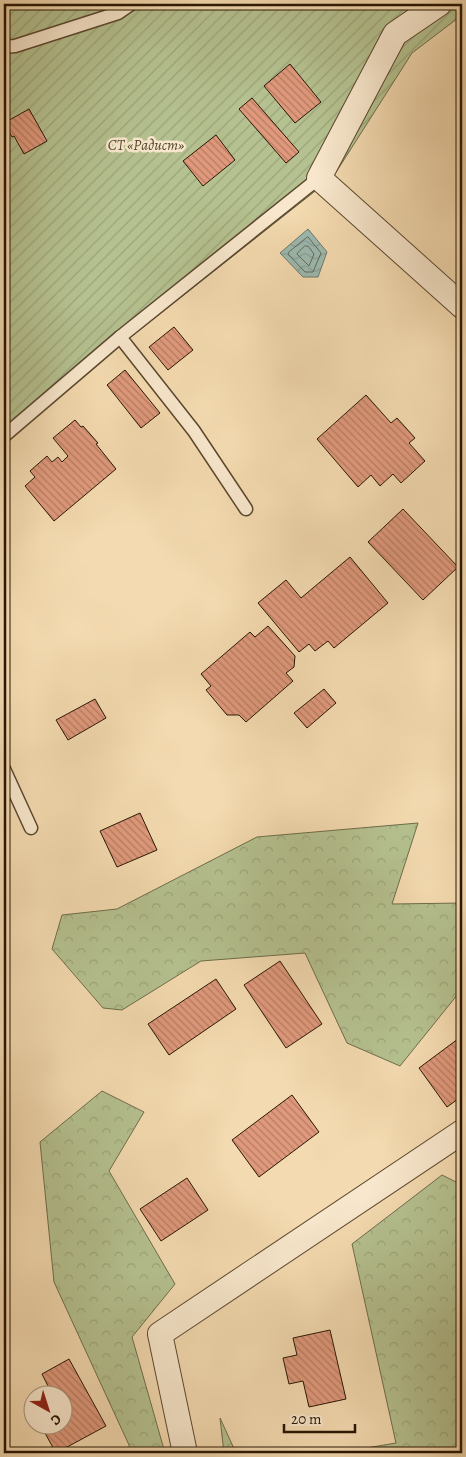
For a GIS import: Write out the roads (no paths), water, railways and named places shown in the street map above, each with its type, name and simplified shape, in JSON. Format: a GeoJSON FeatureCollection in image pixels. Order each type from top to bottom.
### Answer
{"type":"FeatureCollection","features":[{"type":"Feature","properties":{"kind":"street"},"geometry":{"type":"LineString","coordinates":[[439,4],[395,34],[319,178],[462,306]]}},
{"type":"Feature","properties":{"kind":"street"},"geometry":{"type":"LineString","coordinates":[[185,1453],[160,1334],[462,1132]]}},
{"type":"Feature","properties":{"kind":"lane"},"geometry":{"type":"LineString","coordinates":[[4,47],[16,46],[118,13],[131,4]]}},
{"type":"Feature","properties":{"kind":"lane"},"geometry":{"type":"LineString","coordinates":[[4,436],[120,336],[319,178]]}},
{"type":"Feature","properties":{"kind":"lane"},"geometry":{"type":"LineString","coordinates":[[120,336],[194,431],[246,508]]}},
{"type":"Feature","properties":{"kind":"lane"},"geometry":{"type":"LineString","coordinates":[[4,769],[31,828]]}},
{"type":"Feature","properties":{"kind":"water"},"geometry":{"type":"Polygon","coordinates":[[[308,229],[327,252],[318,277],[303,277],[280,253],[308,229]]]}},
{"type":"Feature","properties":{"kind":"park label","name":"СТ «Радист»"},"geometry":{"type":"Point","coordinates":[146,145]}}]}
